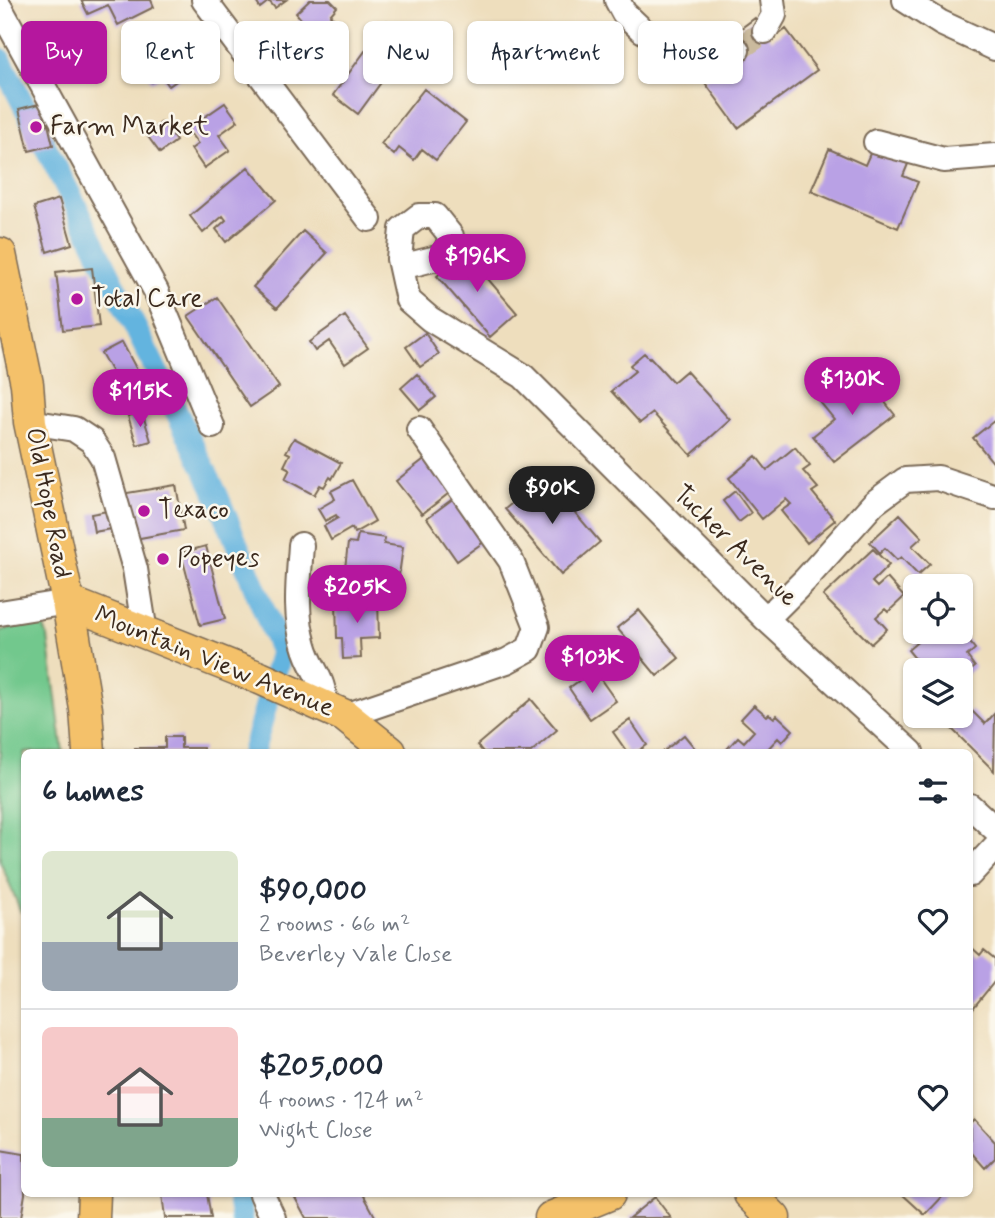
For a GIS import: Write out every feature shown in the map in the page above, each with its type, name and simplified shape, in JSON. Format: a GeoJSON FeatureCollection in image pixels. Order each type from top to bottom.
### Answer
{"type":"FeatureCollection","features":[{"type":"Feature","properties":{"kind":"main road","name":"Old Hope Road"},"geometry":{"type":"LineString","coordinates":[[0,254],[7,317],[27,384],[30,422],[68,602],[86,709],[89,749]]}},
{"type":"Feature","properties":{"kind":"main road","name":"Mountain View Avenue"},"geometry":{"type":"LineString","coordinates":[[68,602],[260,678],[322,706],[386,749]]}},
{"type":"Feature","properties":{"kind":"main road"},"geometry":{"type":"LineString","coordinates":[[93,1218],[94,1197]]}},
{"type":"Feature","properties":{"kind":"main road"},"geometry":{"type":"LineString","coordinates":[[551,1218],[602,1197]]}},
{"type":"Feature","properties":{"kind":"main road"},"geometry":{"type":"LineString","coordinates":[[753,1197],[774,1218]]}},
{"type":"Feature","properties":{"kind":"street"},"geometry":{"type":"LineString","coordinates":[[204,0],[369,219]]}},
{"type":"Feature","properties":{"kind":"street"},"geometry":{"type":"LineString","coordinates":[[617,0],[624,13],[638,26]]}},
{"type":"Feature","properties":{"kind":"street"},"geometry":{"type":"LineString","coordinates":[[765,31],[774,15],[772,0]]}},
{"type":"Feature","properties":{"kind":"street"},"geometry":{"type":"LineString","coordinates":[[905,0],[942,23],[995,48]]}},
{"type":"Feature","properties":{"kind":"street"},"geometry":{"type":"LineString","coordinates":[[0,8],[156,291],[212,426]]}},
{"type":"Feature","properties":{"kind":"street"},"geometry":{"type":"LineString","coordinates":[[876,142],[944,160],[995,156]]}},
{"type":"Feature","properties":{"kind":"street","name":"Tucker Avenue"},"geometry":{"type":"LineString","coordinates":[[399,259],[408,300],[429,319],[523,376],[765,619],[908,749]]}},
{"type":"Feature","properties":{"kind":"street"},"geometry":{"type":"LineString","coordinates":[[30,422],[75,429],[92,441],[103,457],[135,569],[145,633]]}},
{"type":"Feature","properties":{"kind":"street"},"geometry":{"type":"LineString","coordinates":[[301,545],[299,626],[304,647],[324,688],[322,706],[507,661],[529,649],[537,627],[511,561],[419,429]]}},
{"type":"Feature","properties":{"kind":"street"},"geometry":{"type":"LineString","coordinates":[[765,619],[805,580],[874,503],[905,480],[938,478],[995,497]]}},
{"type":"Feature","properties":{"kind":"street"},"geometry":{"type":"LineString","coordinates":[[0,613],[68,602]]}},
{"type":"Feature","properties":{"kind":"street"},"geometry":{"type":"LineString","coordinates":[[973,809],[995,829]]}},
{"type":"Feature","properties":{"kind":"street"},"geometry":{"type":"LineString","coordinates":[[973,871],[995,847]]}},
{"type":"Feature","properties":{"kind":"street"},"geometry":{"type":"LineString","coordinates":[[263,1197],[273,1218]]}},
{"type":"Feature","properties":{"kind":"green space"},"geometry":{"type":"Polygon","coordinates":[[[40,619],[48,637],[63,749],[21,749],[21,912],[0,861],[0,631],[40,619]]]}},
{"type":"Feature","properties":{"kind":"building"},"geometry":{"type":"Polygon","coordinates":[[[81,0],[151,0],[154,7],[121,21],[118,25],[108,5],[88,14],[81,0]]]}},
{"type":"Feature","properties":{"kind":"building"},"geometry":{"type":"Polygon","coordinates":[[[255,0],[286,0],[275,8],[269,1],[260,8],[255,0]]]}},
{"type":"Feature","properties":{"kind":"building"},"geometry":{"type":"Polygon","coordinates":[[[310,0],[330,0],[337,7],[330,15],[336,21],[299,21],[301,19],[296,13],[310,0]]]}},
{"type":"Feature","properties":{"kind":"building"},"geometry":{"type":"Polygon","coordinates":[[[755,18],[772,40],[786,29],[817,70],[738,128],[706,84],[743,84],[743,27],[755,18]]]}},
{"type":"Feature","properties":{"kind":"building"},"geometry":{"type":"Polygon","coordinates":[[[363,54],[363,84],[380,84],[358,114],[333,95],[341,84],[349,84],[349,73],[363,54]]]}},
{"type":"Feature","properties":{"kind":"building"},"geometry":{"type":"Polygon","coordinates":[[[424,89],[466,122],[436,160],[422,149],[414,160],[399,148],[394,155],[381,144],[424,89]]]}},
{"type":"Feature","properties":{"kind":"building","name":"Farm Market"},"geometry":{"type":"Polygon","coordinates":[[[43,103],[53,145],[29,151],[19,109],[43,103]]]}},
{"type":"Feature","properties":{"kind":"building"},"geometry":{"type":"Polygon","coordinates":[[[225,103],[238,121],[219,135],[230,150],[204,168],[191,149],[198,144],[187,129],[225,103]]]}},
{"type":"Feature","properties":{"kind":"building"},"geometry":{"type":"Polygon","coordinates":[[[162,122],[176,141],[160,153],[146,134],[162,122]]]}},
{"type":"Feature","properties":{"kind":"building"},"geometry":{"type":"Polygon","coordinates":[[[829,149],[865,165],[872,149],[908,164],[903,176],[918,182],[898,228],[811,191],[829,149]]]}},
{"type":"Feature","properties":{"kind":"building"},"geometry":{"type":"Polygon","coordinates":[[[248,167],[276,200],[226,242],[216,229],[226,220],[223,216],[203,233],[190,216],[248,167]]]}},
{"type":"Feature","properties":{"kind":"building"},"geometry":{"type":"Polygon","coordinates":[[[59,199],[72,244],[47,252],[34,207],[59,199]]]}},
{"type":"Feature","properties":{"kind":"building"},"geometry":{"type":"Polygon","coordinates":[[[303,231],[327,253],[277,308],[253,287],[303,231]]]}},
{"type":"Feature","properties":{"kind":"building"},"geometry":{"type":"Polygon","coordinates":[[[465,252],[517,313],[490,337],[437,276],[465,252]]]}},
{"type":"Feature","properties":{"kind":"building","name":"Total Care"},"geometry":{"type":"Polygon","coordinates":[[[92,268],[99,326],[63,330],[56,272],[92,268]]]}},
{"type":"Feature","properties":{"kind":"building"},"geometry":{"type":"Polygon","coordinates":[[[217,297],[279,387],[250,407],[188,316],[217,297]]]}},
{"type":"Feature","properties":{"kind":"building"},"geometry":{"type":"Polygon","coordinates":[[[345,316],[368,348],[345,364],[329,341],[315,351],[309,342],[345,316]]]}},
{"type":"Feature","properties":{"kind":"building"},"geometry":{"type":"Polygon","coordinates":[[[425,333],[439,354],[420,367],[406,347],[425,333]]]}},
{"type":"Feature","properties":{"kind":"building"},"geometry":{"type":"Polygon","coordinates":[[[122,342],[138,372],[118,383],[101,353],[122,342]]]}},
{"type":"Feature","properties":{"kind":"building"},"geometry":{"type":"Polygon","coordinates":[[[644,353],[673,382],[686,371],[730,420],[691,455],[653,413],[640,423],[611,391],[635,371],[630,365],[644,353]]]}},
{"type":"Feature","properties":{"kind":"building"},"geometry":{"type":"Polygon","coordinates":[[[417,374],[436,397],[420,410],[401,388],[417,374]]]}},
{"type":"Feature","properties":{"kind":"building"},"geometry":{"type":"Polygon","coordinates":[[[856,374],[869,391],[873,387],[895,415],[834,462],[813,436],[834,419],[820,402],[856,374]]]}},
{"type":"Feature","properties":{"kind":"building"},"geometry":{"type":"Polygon","coordinates":[[[142,412],[151,441],[137,445],[128,416],[142,412]]]}},
{"type":"Feature","properties":{"kind":"building"},"geometry":{"type":"Polygon","coordinates":[[[995,420],[995,465],[973,438],[995,420]]]}},
{"type":"Feature","properties":{"kind":"building"},"geometry":{"type":"Polygon","coordinates":[[[294,438],[341,463],[332,479],[330,477],[324,487],[320,485],[314,495],[285,479],[290,469],[284,466],[290,454],[286,452],[294,438]]]}},
{"type":"Feature","properties":{"kind":"building"},"geometry":{"type":"Polygon","coordinates":[[[795,447],[810,466],[803,471],[818,488],[812,492],[835,520],[807,543],[781,511],[791,504],[786,499],[762,519],[729,478],[756,456],[767,470],[795,447]]]}},
{"type":"Feature","properties":{"kind":"building"},"geometry":{"type":"Polygon","coordinates":[[[427,457],[453,490],[422,514],[396,481],[427,457]]]}},
{"type":"Feature","properties":{"kind":"building"},"geometry":{"type":"Polygon","coordinates":[[[544,476],[600,542],[561,575],[505,509],[544,476]]]}},
{"type":"Feature","properties":{"kind":"building"},"geometry":{"type":"Polygon","coordinates":[[[352,480],[375,521],[354,533],[352,528],[331,540],[324,526],[338,518],[336,515],[325,521],[318,509],[335,499],[331,491],[352,480]]]}},
{"type":"Feature","properties":{"kind":"building","name":"Texaco"},"geometry":{"type":"Polygon","coordinates":[[[176,485],[184,530],[129,540],[127,526],[94,532],[91,514],[124,508],[121,494],[176,485]]]}},
{"type":"Feature","properties":{"kind":"building"},"geometry":{"type":"Polygon","coordinates":[[[735,491],[751,513],[739,522],[723,501],[735,491]]]}},
{"type":"Feature","properties":{"kind":"building"},"geometry":{"type":"Polygon","coordinates":[[[454,498],[485,541],[457,561],[427,518],[454,498]]]}},
{"type":"Feature","properties":{"kind":"building"},"geometry":{"type":"Polygon","coordinates":[[[900,514],[922,537],[912,546],[930,564],[917,574],[901,557],[897,560],[885,548],[880,553],[870,542],[900,514]]]}},
{"type":"Feature","properties":{"kind":"building"},"geometry":{"type":"Polygon","coordinates":[[[358,534],[385,538],[384,544],[403,547],[398,583],[379,581],[377,593],[350,590],[352,578],[344,577],[348,543],[356,544],[358,534]]]}},
{"type":"Feature","properties":{"kind":"building"},"geometry":{"type":"Polygon","coordinates":[[[206,546],[225,619],[200,625],[181,553],[206,546]]]}},
{"type":"Feature","properties":{"kind":"building"},"geometry":{"type":"Polygon","coordinates":[[[873,549],[889,565],[872,582],[877,587],[887,578],[903,598],[888,612],[885,609],[876,617],[887,629],[871,644],[823,596],[873,549]]]}},
{"type":"Feature","properties":{"kind":"building"},"geometry":{"type":"Polygon","coordinates":[[[378,599],[379,638],[360,639],[361,658],[343,659],[342,638],[337,638],[336,601],[378,599]]]}},
{"type":"Feature","properties":{"kind":"building"},"geometry":{"type":"Polygon","coordinates":[[[639,610],[679,658],[657,676],[617,628],[639,610]]]}},
{"type":"Feature","properties":{"kind":"building"},"geometry":{"type":"Polygon","coordinates":[[[915,644],[971,644],[975,649],[967,656],[968,658],[915,658],[908,650],[915,644]]]}},
{"type":"Feature","properties":{"kind":"building"},"geometry":{"type":"Polygon","coordinates":[[[594,670],[616,701],[590,719],[569,688],[594,670]]]}},
{"type":"Feature","properties":{"kind":"building"},"geometry":{"type":"Polygon","coordinates":[[[531,699],[557,730],[535,749],[480,749],[477,745],[531,699]]]}},
{"type":"Feature","properties":{"kind":"building"},"geometry":{"type":"Polygon","coordinates":[[[754,705],[767,716],[769,714],[774,718],[777,715],[793,730],[782,742],[778,738],[768,749],[727,749],[738,737],[744,742],[754,731],[741,719],[754,705]]]}},
{"type":"Feature","properties":{"kind":"building"},"geometry":{"type":"Polygon","coordinates":[[[973,712],[985,724],[995,713],[994,771],[952,729],[973,728],[973,712]]]}},
{"type":"Feature","properties":{"kind":"building"},"geometry":{"type":"Polygon","coordinates":[[[630,720],[647,745],[641,749],[625,749],[613,732],[630,720]]]}},
{"type":"Feature","properties":{"kind":"building"},"geometry":{"type":"Polygon","coordinates":[[[684,735],[696,749],[666,749],[684,735]]]}},
{"type":"Feature","properties":{"kind":"building"},"geometry":{"type":"Polygon","coordinates":[[[165,737],[181,737],[181,748],[203,749],[135,749],[165,748],[165,737]]]}},
{"type":"Feature","properties":{"kind":"building"},"geometry":{"type":"Polygon","coordinates":[[[973,949],[980,955],[984,950],[995,959],[995,981],[973,1008],[973,949]]]}},
{"type":"Feature","properties":{"kind":"building"},"geometry":{"type":"Polygon","coordinates":[[[973,1120],[995,1142],[995,1158],[985,1168],[973,1154],[973,1120]]]}},
{"type":"Feature","properties":{"kind":"building"},"geometry":{"type":"Polygon","coordinates":[[[0,1150],[21,1154],[21,1197],[24,1197],[21,1218],[0,1218],[0,1150]]]}},
{"type":"Feature","properties":{"kind":"building"},"geometry":{"type":"Polygon","coordinates":[[[162,1197],[208,1197],[211,1218],[165,1218],[162,1197]]]}},
{"type":"Feature","properties":{"kind":"building"},"geometry":{"type":"Polygon","coordinates":[[[295,1197],[365,1197],[376,1218],[306,1218],[295,1197]]]}},
{"type":"Feature","properties":{"kind":"building"},"geometry":{"type":"Polygon","coordinates":[[[655,1197],[671,1218],[629,1218],[655,1197]]]}},
{"type":"Feature","properties":{"kind":"building"},"geometry":{"type":"Polygon","coordinates":[[[905,1197],[942,1197],[925,1215],[905,1197]]]}},
{"type":"Feature","properties":{"kind":"waterway"},"geometry":{"type":"LineString","coordinates":[[0,59],[78,210],[217,495],[281,652],[254,749]]}},
{"type":"Feature","properties":{"kind":"waterway"},"geometry":{"type":"LineString","coordinates":[[238,1197],[242,1218]]}},
{"type":"Feature","properties":{"kind":"tunnel"},"geometry":{"type":"LineString","coordinates":[[743,46],[765,31]]}},
{"type":"Feature","properties":{"kind":"place","name":"Farm Market"},"geometry":{"type":"Point","coordinates":[36,127]}},
{"type":"Feature","properties":{"kind":"place","name":"Total Care"},"geometry":{"type":"Point","coordinates":[77,299]}},
{"type":"Feature","properties":{"kind":"place","name":"Texaco"},"geometry":{"type":"Point","coordinates":[144,511]}},
{"type":"Feature","properties":{"kind":"place","name":"Popeyes"},"geometry":{"type":"Point","coordinates":[163,559]}}]}
